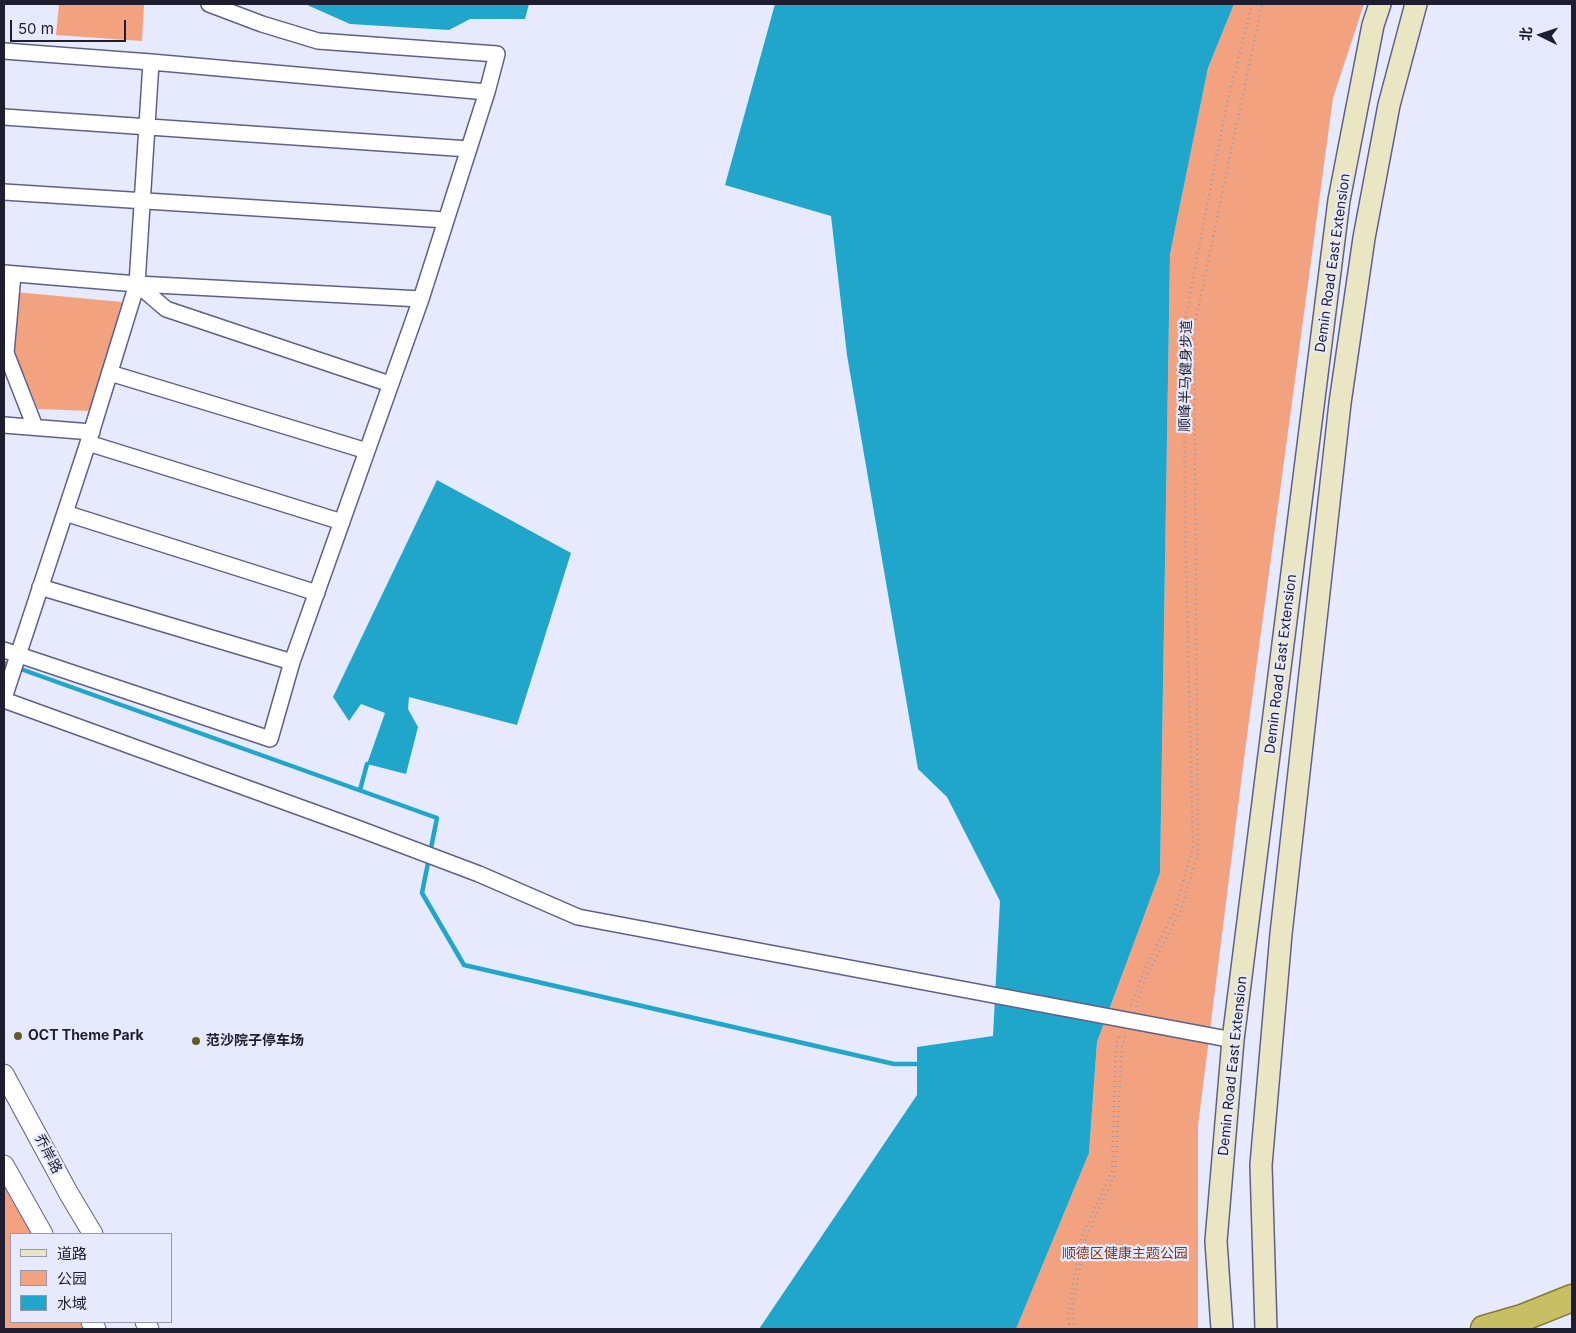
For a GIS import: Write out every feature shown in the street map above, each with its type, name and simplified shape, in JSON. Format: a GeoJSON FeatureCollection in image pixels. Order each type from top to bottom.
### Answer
{"type":"FeatureCollection","features":[{"type":"Feature","properties":{"kind":"highway"},"geometry":{"type":"LineString","coordinates":[[1484,1329],[1522,1318],[1572,1298]]}},
{"type":"Feature","properties":{"kind":"main road","name":"Demin Road East Extension"},"geometry":{"type":"LineString","coordinates":[[1222,1329],[1216,1242],[1233,1040],[1339,200],[1373,25],[1380,4]]}},
{"type":"Feature","properties":{"kind":"main road","name":"Demin Road East Extension"},"geometry":{"type":"LineString","coordinates":[[1266,1329],[1261,1165],[1282,924],[1336,443],[1364,238],[1389,105],[1416,4]]}},
{"type":"Feature","properties":{"kind":"street"},"geometry":{"type":"LineString","coordinates":[[4,650],[270,739],[292,662],[421,299],[487,92],[497,54],[318,41],[262,24],[209,4]]}},
{"type":"Feature","properties":{"kind":"street"},"geometry":{"type":"LineString","coordinates":[[4,51],[487,92]]}},
{"type":"Feature","properties":{"kind":"street"},"geometry":{"type":"LineString","coordinates":[[151,62],[137,284],[90,438],[5,695],[479,874],[578,917],[1233,1040]]}},
{"type":"Feature","properties":{"kind":"street"},"geometry":{"type":"LineString","coordinates":[[4,117],[469,150]]}},
{"type":"Feature","properties":{"kind":"street"},"geometry":{"type":"LineString","coordinates":[[4,192],[446,220]]}},
{"type":"Feature","properties":{"kind":"street"},"geometry":{"type":"LineString","coordinates":[[34,426],[5,353],[8,274],[137,284],[421,299]]}},
{"type":"Feature","properties":{"kind":"street"},"geometry":{"type":"LineString","coordinates":[[137,284],[166,309],[390,384]]}},
{"type":"Feature","properties":{"kind":"street"},"geometry":{"type":"LineString","coordinates":[[110,373],[367,451]]}},
{"type":"Feature","properties":{"kind":"street"},"geometry":{"type":"LineString","coordinates":[[4,425],[34,426],[90,438],[342,522]]}},
{"type":"Feature","properties":{"kind":"street"},"geometry":{"type":"LineString","coordinates":[[65,513],[317,593]]}},
{"type":"Feature","properties":{"kind":"street"},"geometry":{"type":"LineString","coordinates":[[40,587],[292,662]]}},
{"type":"Feature","properties":{"kind":"street","name":"乔岸路"},"geometry":{"type":"LineString","coordinates":[[4,1074],[69,1194],[92,1233]]}},
{"type":"Feature","properties":{"kind":"street"},"geometry":{"type":"LineString","coordinates":[[4,1165],[42,1233]]}},
{"type":"Feature","properties":{"kind":"path"},"geometry":{"type":"LineString","coordinates":[[1075,1329],[1072,1310],[1085,1240],[1116,1174],[1122,1046],[1145,968],[1175,910],[1193,846],[1185,526],[1184,325],[1227,103],[1252,4]]}},
{"type":"Feature","properties":{"kind":"path","name":"顺峰半马健身步道"},"geometry":{"type":"LineString","coordinates":[[1129,1020],[1145,979],[1181,910],[1198,852],[1194,328],[1262,4]]}},
{"type":"Feature","properties":{"kind":"path"},"geometry":{"type":"LineString","coordinates":[[1070,1329],[1068,1313],[1081,1238],[1112,1171],[1116,1045],[1129,1020]]}},
{"type":"Feature","properties":{"kind":"green space"},"geometry":{"type":"Polygon","coordinates":[[[59,4],[144,4],[142,41],[56,35],[59,4]]]}},
{"type":"Feature","properties":{"kind":"green space","name":"顺德区健康主题公园"},"geometry":{"type":"Polygon","coordinates":[[[1234,4],[1364,4],[1333,98],[1245,751],[1198,1126],[1198,1329],[1016,1329],[1089,1153],[1097,1042],[1160,873],[1170,254],[1208,68],[1234,4]]]}},
{"type":"Feature","properties":{"kind":"green space"},"geometry":{"type":"Polygon","coordinates":[[[16,292],[122,302],[90,411],[38,409],[14,353],[16,292]]]}},
{"type":"Feature","properties":{"kind":"green space"},"geometry":{"type":"Polygon","coordinates":[[[4,1166],[40,1233],[10,1233],[10,1323],[89,1323],[92,1329],[4,1329],[4,1166]]]}},
{"type":"Feature","properties":{"kind":"water"},"geometry":{"type":"Polygon","coordinates":[[[305,4],[529,4],[525,19],[470,19],[449,30],[350,24],[305,4]]]}},
{"type":"Feature","properties":{"kind":"water"},"geometry":{"type":"Polygon","coordinates":[[[775,4],[1234,4],[1208,68],[1170,254],[1160,873],[1097,1042],[1089,1153],[1016,1329],[759,1329],[917,1095],[917,1047],[993,1036],[1000,901],[947,797],[918,769],[847,355],[831,216],[725,185],[775,4]]]}},
{"type":"Feature","properties":{"kind":"water"},"geometry":{"type":"Polygon","coordinates":[[[437,480],[571,553],[517,725],[409,697],[408,709],[418,727],[406,774],[367,764],[385,713],[361,704],[349,721],[333,697],[437,480]]]}},
{"type":"Feature","properties":{"kind":"waterway"},"geometry":{"type":"LineString","coordinates":[[4,663],[437,818],[422,893],[464,965],[894,1064],[921,1064]]}},
{"type":"Feature","properties":{"kind":"waterway"},"geometry":{"type":"LineString","coordinates":[[360,790],[367,764]]}},
{"type":"Feature","properties":{"kind":"place","name":"OCT Theme Park"},"geometry":{"type":"Point","coordinates":[18,1036]}},
{"type":"Feature","properties":{"kind":"place","name":"范沙院子停车场"},"geometry":{"type":"Point","coordinates":[196,1041]}}]}
